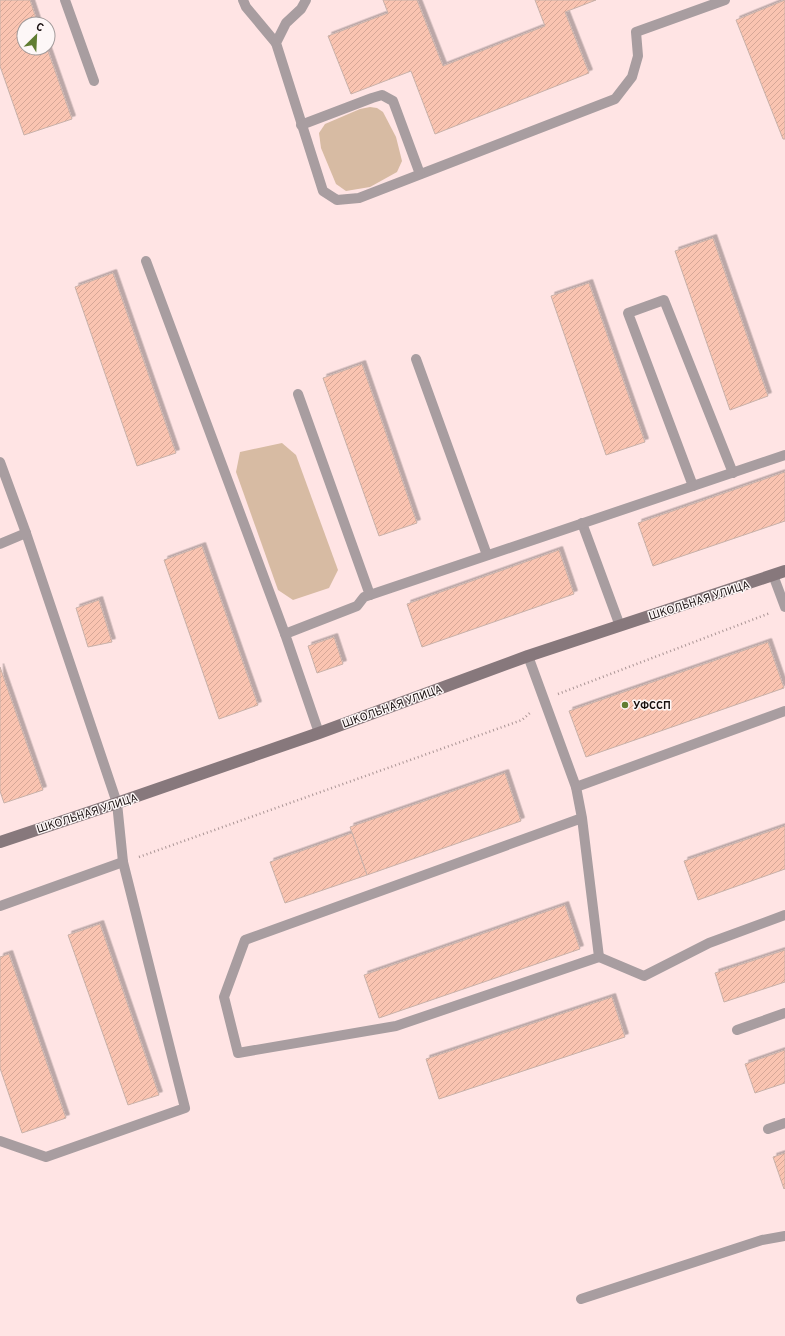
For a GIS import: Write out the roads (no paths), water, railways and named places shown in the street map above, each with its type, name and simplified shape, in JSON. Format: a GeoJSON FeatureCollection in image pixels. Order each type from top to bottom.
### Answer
{"type":"FeatureCollection","features":[{"type":"Feature","properties":{"kind":"street","name":"ШКОЛЬНАЯ УЛИЦА"},"geometry":{"type":"LineString","coordinates":[[0,842],[319,733],[528,656],[785,571]]}},
{"type":"Feature","properties":{"kind":"lane"},"geometry":{"type":"LineString","coordinates":[[64,0],[94,81]]}},
{"type":"Feature","properties":{"kind":"lane"},"geometry":{"type":"LineString","coordinates":[[243,0],[246,7],[276,43],[323,191],[337,200],[359,198],[615,99],[632,77],[638,56],[636,32],[724,0]]}},
{"type":"Feature","properties":{"kind":"lane"},"geometry":{"type":"LineString","coordinates":[[276,43],[286,23],[301,9],[306,0]]}},
{"type":"Feature","properties":{"kind":"lane"},"geometry":{"type":"LineString","coordinates":[[301,125],[382,95],[392,101],[420,174]]}},
{"type":"Feature","properties":{"kind":"lane"},"geometry":{"type":"LineString","coordinates":[[146,261],[285,634],[319,733]]}},
{"type":"Feature","properties":{"kind":"lane"},"geometry":{"type":"LineString","coordinates":[[693,486],[628,313],[664,300],[732,473]]}},
{"type":"Feature","properties":{"kind":"lane"},"geometry":{"type":"LineString","coordinates":[[416,359],[487,555]]}},
{"type":"Feature","properties":{"kind":"lane"},"geometry":{"type":"LineString","coordinates":[[298,394],[370,595]]}},
{"type":"Feature","properties":{"kind":"lane"},"geometry":{"type":"LineString","coordinates":[[285,634],[357,606],[364,597],[785,455]]}},
{"type":"Feature","properties":{"kind":"lane"},"geometry":{"type":"LineString","coordinates":[[0,462],[26,533],[117,803],[123,862],[185,1108],[46,1157],[0,1141]]}},
{"type":"Feature","properties":{"kind":"lane"},"geometry":{"type":"LineString","coordinates":[[582,524],[620,626]]}},
{"type":"Feature","properties":{"kind":"lane"},"geometry":{"type":"LineString","coordinates":[[0,544],[26,533]]}},
{"type":"Feature","properties":{"kind":"lane"},"geometry":{"type":"LineString","coordinates":[[773,575],[785,607]]}},
{"type":"Feature","properties":{"kind":"lane"},"geometry":{"type":"LineString","coordinates":[[528,656],[576,787],[582,818],[600,957]]}},
{"type":"Feature","properties":{"kind":"lane"},"geometry":{"type":"LineString","coordinates":[[576,787],[785,711]]}},
{"type":"Feature","properties":{"kind":"lane"},"geometry":{"type":"LineString","coordinates":[[582,818],[245,940],[224,997],[238,1053],[396,1026],[600,957],[644,976],[709,943],[785,915]]}},
{"type":"Feature","properties":{"kind":"lane"},"geometry":{"type":"LineString","coordinates":[[0,906],[123,862]]}},
{"type":"Feature","properties":{"kind":"lane"},"geometry":{"type":"LineString","coordinates":[[737,1030],[785,1013]]}},
{"type":"Feature","properties":{"kind":"lane"},"geometry":{"type":"LineString","coordinates":[[768,1129],[785,1123]]}},
{"type":"Feature","properties":{"kind":"lane"},"geometry":{"type":"LineString","coordinates":[[582,1299],[762,1240],[785,1236]]}},
{"type":"Feature","properties":{"kind":"place","name":"УФССП"},"geometry":{"type":"Point","coordinates":[625,705]}}]}
